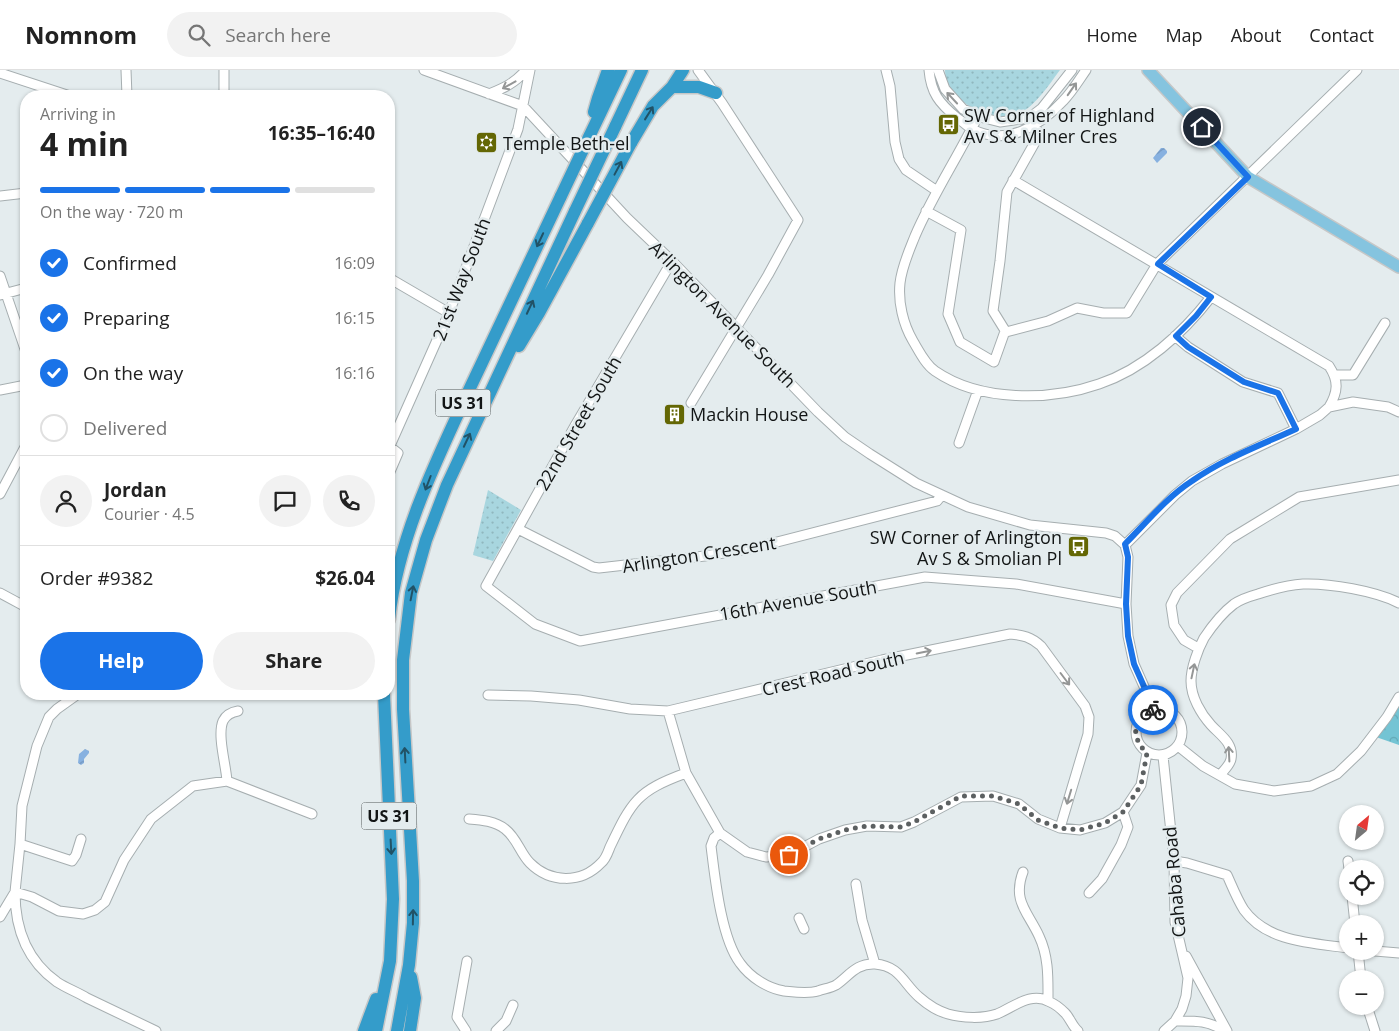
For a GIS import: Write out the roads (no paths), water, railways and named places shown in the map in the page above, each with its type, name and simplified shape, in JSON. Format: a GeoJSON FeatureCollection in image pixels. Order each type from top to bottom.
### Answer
{"type":"FeatureCollection","features":[{"type":"Feature","properties":{"kind":"highway"},"geometry":{"type":"LineString","coordinates":[[598,109],[608,70]]}},
{"type":"Feature","properties":{"kind":"highway","name":"US 31"},"geometry":{"type":"LineString","coordinates":[[395,582],[406,540],[438,456],[589,137],[598,109],[620,70]]}},
{"type":"Feature","properties":{"kind":"highway","name":"US 31"},"geometry":{"type":"LineString","coordinates":[[397,1031],[409,966],[412,923],[413,888],[404,739],[403,660],[411,594],[426,540],[440,503],[486,399],[642,70]]}},
{"type":"Feature","properties":{"kind":"highway"},"geometry":{"type":"LineString","coordinates":[[486,399],[539,313],[653,106],[672,87],[683,70]]}},
{"type":"Feature","properties":{"kind":"highway"},"geometry":{"type":"LineString","coordinates":[[672,87],[699,87],[716,93]]}},
{"type":"Feature","properties":{"kind":"highway","name":"US 31"},"geometry":{"type":"LineString","coordinates":[[376,1031],[386,984],[392,939],[393,879],[384,700]]}},
{"type":"Feature","properties":{"kind":"highway"},"geometry":{"type":"LineString","coordinates":[[364,1031],[378,994],[392,939]]}},
{"type":"Feature","properties":{"kind":"highway"},"geometry":{"type":"LineString","coordinates":[[409,966],[415,998],[410,1031]]}},
{"type":"Feature","properties":{"kind":"main road"},"geometry":{"type":"LineString","coordinates":[[1148,70],[1248,177],[1399,267]]}},
{"type":"Feature","properties":{"kind":"street"},"geometry":{"type":"LineString","coordinates":[[126,70],[126,90]]}},
{"type":"Feature","properties":{"kind":"street"},"geometry":{"type":"LineString","coordinates":[[224,70],[224,90]]}},
{"type":"Feature","properties":{"kind":"street"},"geometry":{"type":"LineString","coordinates":[[424,70],[523,106]]}},
{"type":"Feature","properties":{"kind":"street"},"geometry":{"type":"LineString","coordinates":[[489,94],[509,86],[519,79],[526,70]]}},
{"type":"Feature","properties":{"kind":"street","name":"21st Way South"},"geometry":{"type":"LineString","coordinates":[[395,434],[449,313],[518,129],[530,70]]}},
{"type":"Feature","properties":{"kind":"street"},"geometry":{"type":"LineString","coordinates":[[692,403],[768,275],[798,220],[716,93],[698,70]]}},
{"type":"Feature","properties":{"kind":"street"},"geometry":{"type":"LineString","coordinates":[[886,70],[890,86],[895,142],[899,159],[906,170],[936,191]]}},
{"type":"Feature","properties":{"kind":"street"},"geometry":{"type":"LineString","coordinates":[[930,70],[931,85],[939,101],[972,129],[991,136],[1012,136],[1033,120],[1064,101],[1086,70]]}},
{"type":"Feature","properties":{"kind":"street"},"geometry":{"type":"LineString","coordinates":[[938,70],[945,90],[962,109],[1000,122],[1033,120],[1072,70]]}},
{"type":"Feature","properties":{"kind":"street"},"geometry":{"type":"LineString","coordinates":[[926,211],[961,230],[948,314],[960,342],[994,362],[1006,332],[1048,321],[1077,308],[1103,313],[1127,313],[1158,264],[1357,70]]}},
{"type":"Feature","properties":{"kind":"street"},"geometry":{"type":"LineString","coordinates":[[0,72],[52,90]]}},
{"type":"Feature","properties":{"kind":"street","name":"Arlington Avenue South"},"geometry":{"type":"LineString","coordinates":[[523,106],[627,218],[672,261],[845,437],[916,483],[968,507],[1030,525],[1106,533],[1115,536],[1125,544]]}},
{"type":"Feature","properties":{"kind":"street"},"geometry":{"type":"LineString","coordinates":[[978,116],[926,211],[906,258],[900,283],[901,308],[908,332],[923,358],[934,370],[951,380],[978,390],[1040,396],[1100,384],[1137,366],[1176,336],[1196,316],[1211,297]]}},
{"type":"Feature","properties":{"kind":"street"},"geometry":{"type":"LineString","coordinates":[[1006,332],[994,311],[1007,192],[1039,136],[1033,120]]}},
{"type":"Feature","properties":{"kind":"street"},"geometry":{"type":"LineString","coordinates":[[1013,180],[1329,366],[1335,375],[1337,385],[1335,397],[1320,416],[1222,464],[1192,481],[1174,494],[1125,544],[1128,557],[1126,604],[1128,636],[1134,664],[1154,709]]}},
{"type":"Feature","properties":{"kind":"street"},"geometry":{"type":"LineString","coordinates":[[0,196],[20,194]]}},
{"type":"Feature","properties":{"kind":"street","name":"22nd Street South"},"geometry":{"type":"LineString","coordinates":[[486,586],[576,424],[672,261]]}},
{"type":"Feature","properties":{"kind":"street"},"geometry":{"type":"LineString","coordinates":[[0,276],[4,294],[20,336]]}},
{"type":"Feature","properties":{"kind":"street"},"geometry":{"type":"LineString","coordinates":[[395,282],[449,313]]}},
{"type":"Feature","properties":{"kind":"street"},"geometry":{"type":"LineString","coordinates":[[4,294],[20,290]]}},
{"type":"Feature","properties":{"kind":"street"},"geometry":{"type":"LineString","coordinates":[[1335,375],[1353,375],[1385,323]]}},
{"type":"Feature","properties":{"kind":"street"},"geometry":{"type":"LineString","coordinates":[[1176,336],[1188,347],[1244,382],[1278,393],[1296,429]]}},
{"type":"Feature","properties":{"kind":"street"},"geometry":{"type":"LineString","coordinates":[[0,390],[20,386]]}},
{"type":"Feature","properties":{"kind":"street"},"geometry":{"type":"LineString","coordinates":[[959,444],[978,390]]}},
{"type":"Feature","properties":{"kind":"street"},"geometry":{"type":"LineString","coordinates":[[1329,407],[1360,402],[1388,407],[1399,412]]}},
{"type":"Feature","properties":{"kind":"street"},"geometry":{"type":"LineString","coordinates":[[0,494],[20,456]]}},
{"type":"Feature","properties":{"kind":"street"},"geometry":{"type":"LineString","coordinates":[[1198,648],[1184,640],[1174,626],[1171,605],[1177,593],[1230,539],[1299,497],[1399,480]]}},
{"type":"Feature","properties":{"kind":"street","name":"Arlington Crescent"},"geometry":{"type":"LineString","coordinates":[[518,529],[593,567],[599,568],[705,556],[754,548],[937,501],[942,495]]}},
{"type":"Feature","properties":{"kind":"street","name":"16th Avenue South"},"geometry":{"type":"LineString","coordinates":[[486,586],[534,624],[580,641],[925,577],[1016,584],[1126,604]]}},
{"type":"Feature","properties":{"kind":"street"},"geometry":{"type":"LineString","coordinates":[[1220,775],[1230,762],[1231,753],[1228,742],[1212,726],[1195,702],[1191,681],[1198,648],[1209,630],[1235,603],[1276,588],[1303,584],[1327,585],[1386,596],[1399,603]]}},
{"type":"Feature","properties":{"kind":"street"},"geometry":{"type":"LineString","coordinates":[[0,593],[20,605]]}},
{"type":"Feature","properties":{"kind":"street","name":"Crest Road South"},"geometry":{"type":"LineString","coordinates":[[488,695],[580,700],[630,709],[668,711],[882,660],[1010,634],[1021,635],[1033,639],[1041,646],[1085,706],[1089,717],[1088,734],[1060,828]]}},
{"type":"Feature","properties":{"kind":"street"},"geometry":{"type":"LineString","coordinates":[[1178,746],[1203,766],[1235,784],[1274,791],[1312,786],[1336,774],[1361,751],[1399,698]]}},
{"type":"Feature","properties":{"kind":"street"},"geometry":{"type":"LineString","coordinates":[[70,700],[48,717],[37,746],[22,806],[15,892],[15,912],[19,930],[26,947],[37,963],[57,982],[156,1031]]}},
{"type":"Feature","properties":{"kind":"street"},"geometry":{"type":"LineString","coordinates":[[1154,709],[1168,711],[1176,716],[1182,736],[1178,746],[1173,751],[1162,756],[1147,753],[1136,740],[1136,729],[1142,715],[1154,709]]}},
{"type":"Feature","properties":{"kind":"street"},"geometry":{"type":"LineString","coordinates":[[227,781],[221,731],[226,717],[230,713],[238,711]]}},
{"type":"Feature","properties":{"kind":"street"},"geometry":{"type":"LineString","coordinates":[[668,711],[686,773],[720,833],[747,852],[766,857],[789,855],[819,839],[845,830],[867,826],[901,827],[914,822],[961,796],[993,796],[1019,804],[1038,820],[1060,828],[1080,830],[1105,823],[1123,812],[1141,785],[1147,753]]}},
{"type":"Feature","properties":{"kind":"street","name":"Cahaba Road"},"geometry":{"type":"LineString","coordinates":[[1162,756],[1174,862],[1175,922],[1188,978],[1182,1009],[1175,1021],[1164,1031]]}},
{"type":"Feature","properties":{"kind":"street"},"geometry":{"type":"LineString","coordinates":[[470,819],[490,821],[505,829],[515,840],[529,862],[546,875],[558,878],[576,878],[589,874],[603,862],[627,812],[642,794],[659,783],[686,773]]}},
{"type":"Feature","properties":{"kind":"street"},"geometry":{"type":"LineString","coordinates":[[15,892],[32,897],[59,911],[83,914],[95,910],[106,902],[124,860],[150,819],[193,786],[227,781],[312,814]]}},
{"type":"Feature","properties":{"kind":"street"},"geometry":{"type":"LineString","coordinates":[[1089,893],[1102,879],[1128,827],[1123,812]]}},
{"type":"Feature","properties":{"kind":"street"},"geometry":{"type":"LineString","coordinates":[[720,833],[714,838],[711,846],[726,930],[739,962],[753,977],[776,989],[815,992],[835,985],[853,970],[864,965],[875,964],[892,968],[902,976],[918,996],[934,1008],[948,1014],[968,1017],[995,1014],[1027,1000],[1038,998],[1048,1001],[1066,1013],[1072,1026],[1078,1031]]}},
{"type":"Feature","properties":{"kind":"street"},"geometry":{"type":"LineString","coordinates":[[20,844],[72,861],[76,855],[81,838]]}},
{"type":"Feature","properties":{"kind":"street"},"geometry":{"type":"LineString","coordinates":[[1174,862],[1187,863],[1227,875],[1244,909],[1253,919],[1273,933],[1297,940],[1339,947]]}},
{"type":"Feature","properties":{"kind":"street"},"geometry":{"type":"LineString","coordinates":[[1023,872],[1019,883],[1020,899],[1039,936],[1048,965],[1048,1001]]}},
{"type":"Feature","properties":{"kind":"street"},"geometry":{"type":"LineString","coordinates":[[856,884],[862,920],[875,964]]}},
{"type":"Feature","properties":{"kind":"street"},"geometry":{"type":"LineString","coordinates":[[0,916],[15,892]]}},
{"type":"Feature","properties":{"kind":"street"},"geometry":{"type":"LineString","coordinates":[[799,918],[804,929]]}},
{"type":"Feature","properties":{"kind":"street"},"geometry":{"type":"LineString","coordinates":[[1179,945],[1226,1031]]}},
{"type":"Feature","properties":{"kind":"street"},"geometry":{"type":"LineString","coordinates":[[1384,952],[1399,953]]}},
{"type":"Feature","properties":{"kind":"street"},"geometry":{"type":"LineString","coordinates":[[466,1031],[457,1017],[467,960]]}},
{"type":"Feature","properties":{"kind":"street"},"geometry":{"type":"LineString","coordinates":[[496,1031],[506,1020],[513,1005]]}},
{"type":"Feature","properties":{"kind":"street"},"geometry":{"type":"LineString","coordinates":[[1370,1015],[1375,1031]]}},
{"type":"Feature","properties":{"kind":"street"},"geometry":{"type":"LineString","coordinates":[[1175,1021],[1200,1021],[1213,1024],[1226,1031]]}},
{"type":"Feature","properties":{"kind":"water"},"geometry":{"type":"Polygon","coordinates":[[[1161,148],[1164,148],[1167,153],[1157,163],[1153,158],[1161,148]]]}},
{"type":"Feature","properties":{"kind":"water"},"geometry":{"type":"Polygon","coordinates":[[[85,749],[89,753],[81,765],[78,763],[79,754],[85,749]]]}},
{"type":"Feature","properties":{"kind":"place","name":"SW Corner of Highland Av S & Milner Cres"},"geometry":{"type":"Point","coordinates":[948,125]}},
{"type":"Feature","properties":{"kind":"place","name":"Temple Beth-el"},"geometry":{"type":"Point","coordinates":[487,143]}},
{"type":"Feature","properties":{"kind":"place","name":"Mackin House"},"geometry":{"type":"Point","coordinates":[674,414]}},
{"type":"Feature","properties":{"kind":"place","name":"SW Corner of Arlington Av S & Smolian Pl"},"geometry":{"type":"Point","coordinates":[1078,547]}}]}
